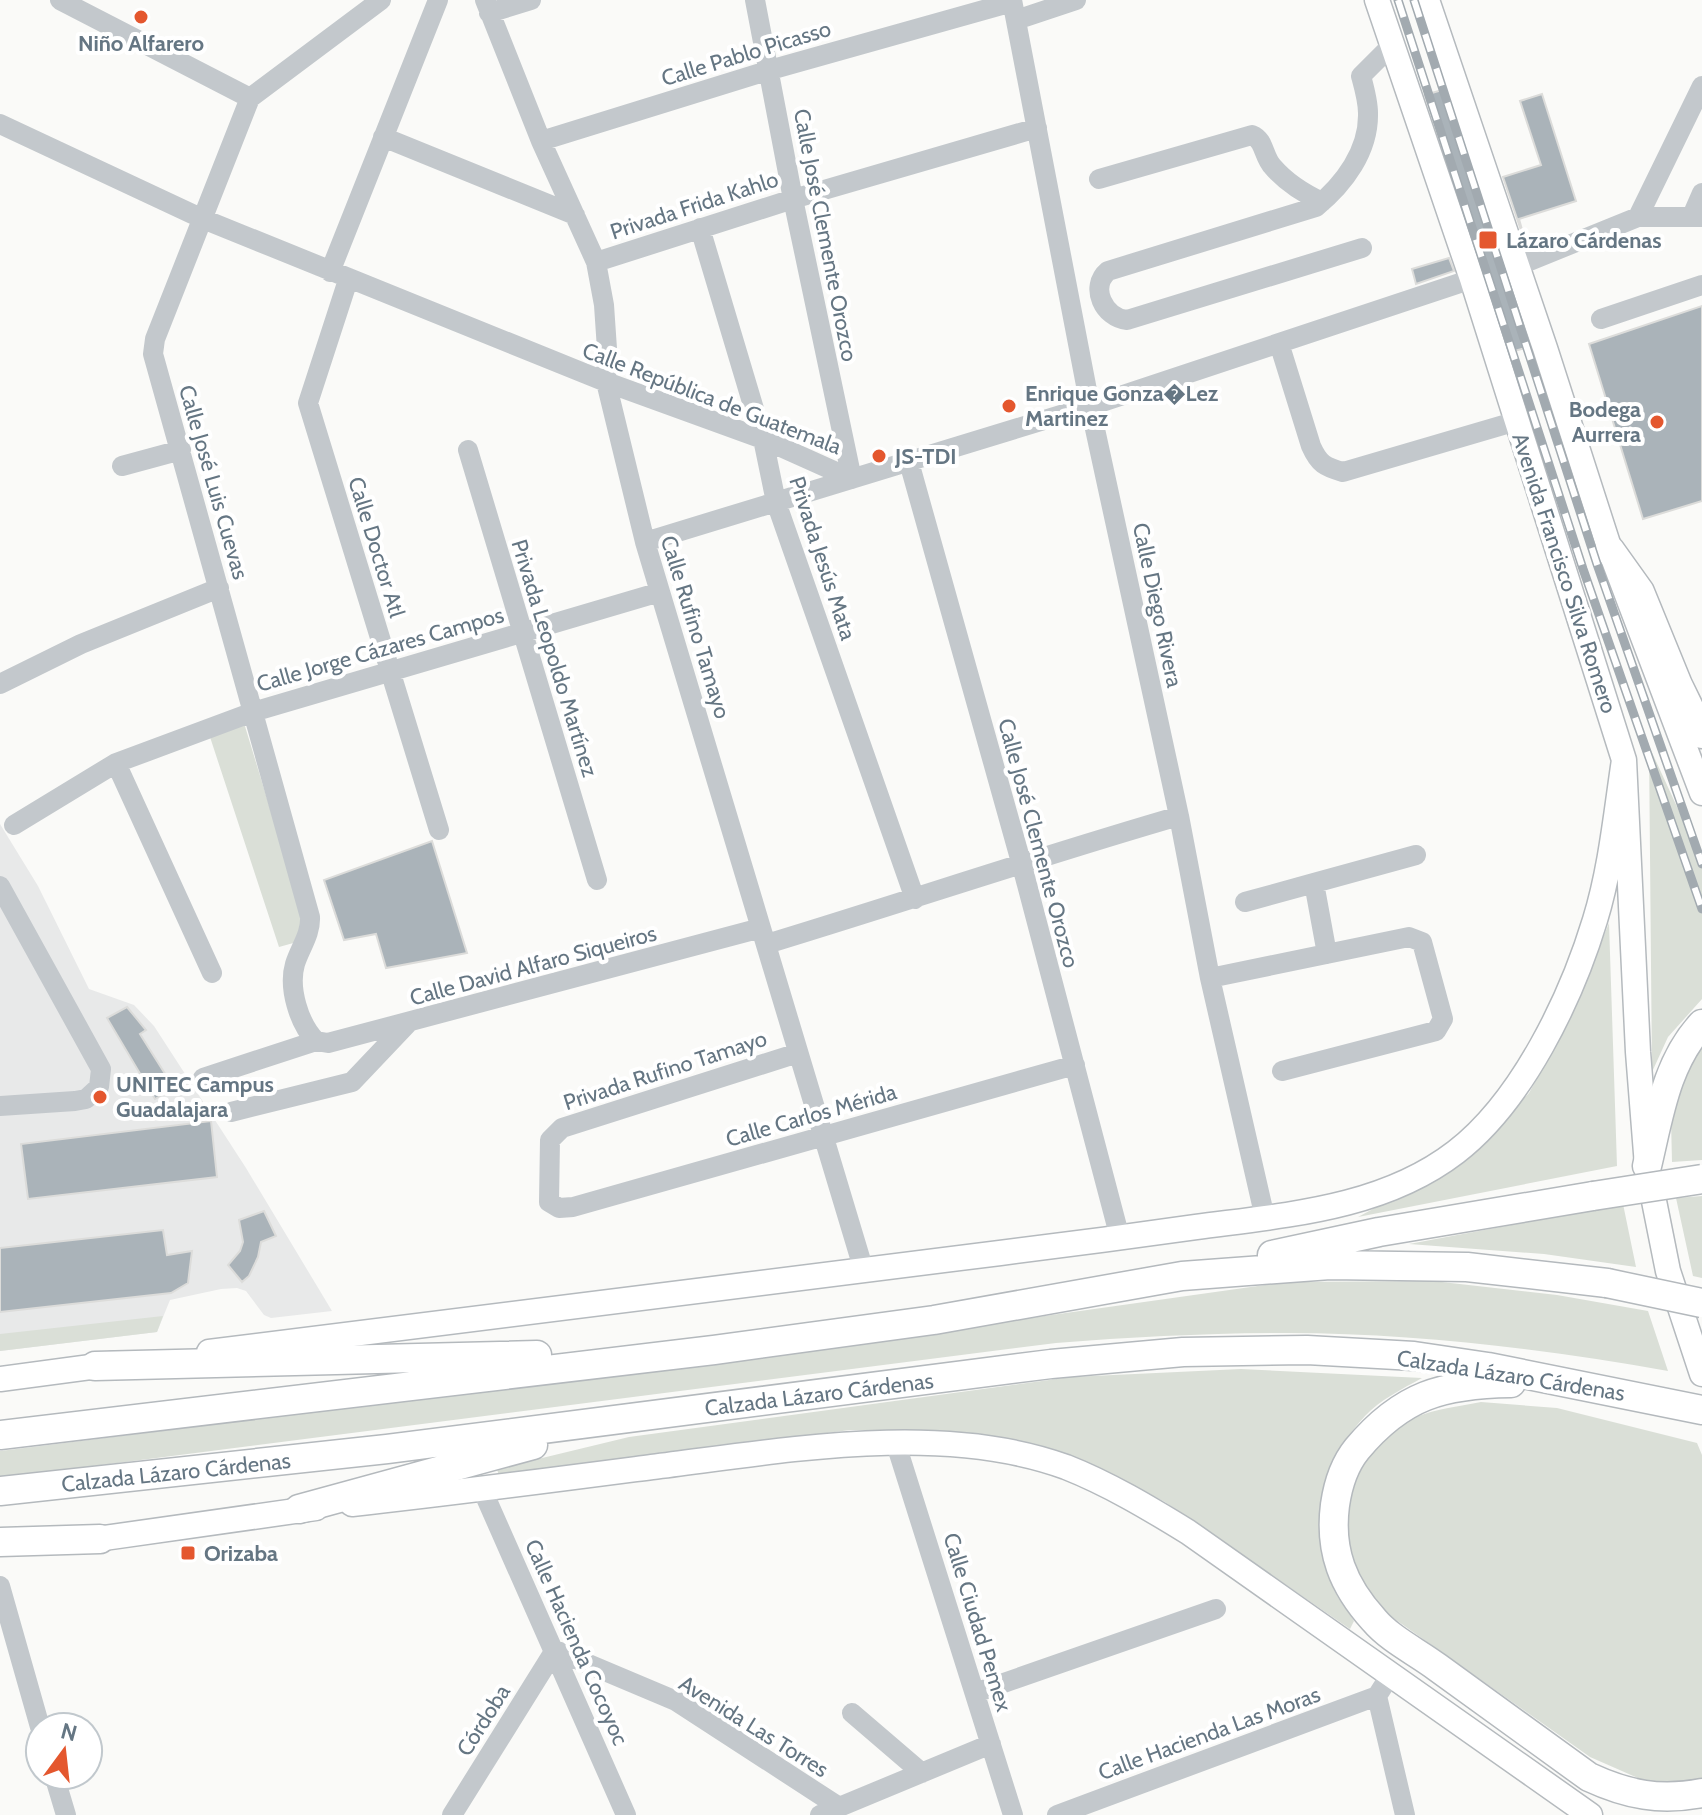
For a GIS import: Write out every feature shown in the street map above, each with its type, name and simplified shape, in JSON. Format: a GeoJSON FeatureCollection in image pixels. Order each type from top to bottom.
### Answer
{"type":"FeatureCollection","features":[{"type":"Feature","properties":{"kind":"highway"},"geometry":{"type":"LineString","coordinates":[[1610,550],[1640,592],[1702,734]]}},
{"type":"Feature","properties":{"kind":"highway"},"geometry":{"type":"LineString","coordinates":[[1647,1166],[1672,1071],[1683,1049],[1702,1024]]}},
{"type":"Feature","properties":{"kind":"highway"},"geometry":{"type":"LineString","coordinates":[[0,1435],[714,1350],[934,1320],[1182,1276],[1379,1232],[1702,1179]]}},
{"type":"Feature","properties":{"kind":"highway"},"geometry":{"type":"LineString","coordinates":[[1182,1276],[1330,1265],[1467,1267],[1607,1283],[1702,1303]]}},
{"type":"Feature","properties":{"kind":"highway"},"geometry":{"type":"LineString","coordinates":[[95,1366],[714,1350]]}},
{"type":"Feature","properties":{"kind":"highway","name":"Calzada Lázaro Cárdenas"},"geometry":{"type":"LineString","coordinates":[[0,1491],[387,1449],[1051,1364],[1183,1352],[1307,1350],[1414,1356],[1569,1382],[1702,1410]]}},
{"type":"Feature","properties":{"kind":"highway"},"geometry":{"type":"LineString","coordinates":[[1569,1382],[1481,1383],[1437,1390],[1415,1399],[1380,1422],[1355,1451],[1339,1481],[1332,1527],[1337,1562],[1351,1590],[1376,1623],[1589,1777],[1646,1797],[1702,1793]]}},
{"type":"Feature","properties":{"kind":"highway"},"geometry":{"type":"LineString","coordinates":[[299,1509],[637,1417]]}},
{"type":"Feature","properties":{"kind":"highway"},"geometry":{"type":"LineString","coordinates":[[0,1542],[100,1539]]}},
{"type":"Feature","properties":{"kind":"main road","name":"Avenida Francisco Silva Romero"},"geometry":{"type":"LineString","coordinates":[[1377,0],[1472,279],[1624,760],[1638,1052],[1647,1166],[1668,1271],[1702,1374]]}},
{"type":"Feature","properties":{"kind":"main road"},"geometry":{"type":"LineString","coordinates":[[1427,0],[1610,550],[1702,793]]}},
{"type":"Feature","properties":{"kind":"main road"},"geometry":{"type":"LineString","coordinates":[[0,1379],[1120,1238],[1355,1202],[1402,1184],[1454,1153],[1487,1123],[1527,1069],[1560,1008],[1596,918],[1624,760]]}},
{"type":"Feature","properties":{"kind":"main road"},"geometry":{"type":"LineString","coordinates":[[0,1551],[299,1509],[806,1448],[940,1442],[1002,1451],[1064,1467],[1130,1496],[1188,1532],[1590,1815]]}},
{"type":"Feature","properties":{"kind":"street"},"geometry":{"type":"LineString","coordinates":[[60,0],[250,98],[381,0]]}},
{"type":"Feature","properties":{"kind":"street","name":"Calle Doctor Atl"},"geometry":{"type":"LineString","coordinates":[[438,0],[383,137],[339,276],[308,403],[439,830]]}},
{"type":"Feature","properties":{"kind":"street"},"geometry":{"type":"LineString","coordinates":[[487,6],[531,0]]}},
{"type":"Feature","properties":{"kind":"street","name":"Calle José Clemente Orozco"},"geometry":{"type":"LineString","coordinates":[[755,0],[852,479]]}},
{"type":"Feature","properties":{"kind":"street","name":"Calle Pablo Picasso"},"geometry":{"type":"LineString","coordinates":[[541,141],[770,70],[1013,7],[1076,0]]}},
{"type":"Feature","properties":{"kind":"street","name":"Calle Rufino Tamayo"},"geometry":{"type":"LineString","coordinates":[[487,6],[541,141],[596,262],[604,305],[606,382],[645,542],[864,1271]]}},
{"type":"Feature","properties":{"kind":"street","name":"Calle Diego Rivera"},"geometry":{"type":"LineString","coordinates":[[1013,7],[1090,406],[1179,816],[1210,978],[1265,1218]]}},
{"type":"Feature","properties":{"kind":"street"},"geometry":{"type":"LineString","coordinates":[[1362,248],[1127,320],[1113,316],[1102,301],[1099,290],[1101,278],[1108,271],[1316,207],[1335,192],[1347,176],[1364,141],[1368,112],[1361,76],[1393,44]]}},
{"type":"Feature","properties":{"kind":"street"},"geometry":{"type":"LineString","coordinates":[[1638,217],[1702,86]]}},
{"type":"Feature","properties":{"kind":"street","name":"Calle José Luis Cuevas"},"geometry":{"type":"LineString","coordinates":[[250,98],[155,339],[153,354],[310,917],[310,927],[295,964],[293,983],[306,1029],[316,1041]]}},
{"type":"Feature","properties":{"kind":"street","name":"Calle República de Guatemala"},"geometry":{"type":"LineString","coordinates":[[0,124],[203,219],[339,276],[606,382],[763,439],[852,479],[1090,406],[1472,279]]}},
{"type":"Feature","properties":{"kind":"street","name":"Privada Frida Kahlo"},"geometry":{"type":"LineString","coordinates":[[596,262],[793,199],[1037,128]]}},
{"type":"Feature","properties":{"kind":"street"},"geometry":{"type":"LineString","coordinates":[[1099,179],[1252,135],[1259,138],[1274,168],[1312,198],[1322,202]]}},
{"type":"Feature","properties":{"kind":"street"},"geometry":{"type":"LineString","coordinates":[[383,137],[575,215]]}},
{"type":"Feature","properties":{"kind":"street"},"geometry":{"type":"LineString","coordinates":[[1517,266],[1638,217],[1697,216],[1702,193]]}},
{"type":"Feature","properties":{"kind":"street","name":"Privada Jesús Mata"},"geometry":{"type":"LineString","coordinates":[[700,228],[763,439],[776,502],[915,899]]}},
{"type":"Feature","properties":{"kind":"street"},"geometry":{"type":"LineString","coordinates":[[1601,319],[1702,285]]}},
{"type":"Feature","properties":{"kind":"street"},"geometry":{"type":"LineString","coordinates":[[1279,343],[1311,446],[1317,461],[1325,467],[1343,472],[1517,421]]}},
{"type":"Feature","properties":{"kind":"street"},"geometry":{"type":"LineString","coordinates":[[122,466],[181,450]]}},
{"type":"Feature","properties":{"kind":"street","name":"Privada Leopoldo Martínez"},"geometry":{"type":"LineString","coordinates":[[468,450],[597,880]]}},
{"type":"Feature","properties":{"kind":"street","name":"Calle José Clemente Orozco"},"geometry":{"type":"LineString","coordinates":[[909,462],[1021,862],[1120,1238]]}},
{"type":"Feature","properties":{"kind":"street"},"geometry":{"type":"LineString","coordinates":[[645,542],[852,479]]}},
{"type":"Feature","properties":{"kind":"street"},"geometry":{"type":"LineString","coordinates":[[0,684],[81,644],[219,588]]}},
{"type":"Feature","properties":{"kind":"street","name":"Calle Jorge Cázares Campos"},"geometry":{"type":"LineString","coordinates":[[14,825],[116,763],[253,712],[660,592]]}},
{"type":"Feature","properties":{"kind":"street"},"geometry":{"type":"LineString","coordinates":[[116,763],[212,973]]}},
{"type":"Feature","properties":{"kind":"street","name":"Calle David Alfaro Siqueiros"},"geometry":{"type":"LineString","coordinates":[[203,1078],[316,1041],[328,1043],[915,899],[1021,862],[1179,816]]}},
{"type":"Feature","properties":{"kind":"street"},"geometry":{"type":"LineString","coordinates":[[1245,902],[1416,855]]}},
{"type":"Feature","properties":{"kind":"street"},"geometry":{"type":"LineString","coordinates":[[1314,883],[1327,954]]}},
{"type":"Feature","properties":{"kind":"street"},"geometry":{"type":"LineString","coordinates":[[0,886],[101,1069],[99,1087],[86,1099],[0,1106]]}},
{"type":"Feature","properties":{"kind":"street"},"geometry":{"type":"LineString","coordinates":[[1210,978],[1409,937],[1418,939],[1424,945],[1442,1022],[1436,1031],[1282,1071]]}},
{"type":"Feature","properties":{"kind":"street"},"geometry":{"type":"LineString","coordinates":[[231,1112],[352,1082],[408,1023]]}},
{"type":"Feature","properties":{"kind":"street","name":"Privada Rufino Tamayo"},"geometry":{"type":"LineString","coordinates":[[559,1208],[551,1205],[548,1199],[550,1140],[562,1128],[798,1053]]}},
{"type":"Feature","properties":{"kind":"street","name":"Calle Carlos Mérida"},"geometry":{"type":"LineString","coordinates":[[559,1208],[573,1207],[1075,1065]]}},
{"type":"Feature","properties":{"kind":"street","name":"Calle Ciudad Pemex"},"geometry":{"type":"LineString","coordinates":[[896,1444],[1013,1815]]}},
{"type":"Feature","properties":{"kind":"street","name":"Calle Hacienda Cocoyoc"},"geometry":{"type":"LineString","coordinates":[[482,1489],[626,1815]]}},
{"type":"Feature","properties":{"kind":"street"},"geometry":{"type":"LineString","coordinates":[[0,1586],[35,1711]]}},
{"type":"Feature","properties":{"kind":"street"},"geometry":{"type":"LineString","coordinates":[[975,1693],[1216,1609]]}},
{"type":"Feature","properties":{"kind":"street","name":"Avenida Las Torres"},"geometry":{"type":"LineString","coordinates":[[555,1650],[676,1701],[830,1811]]}},
{"type":"Feature","properties":{"kind":"street","name":"Córdoba"},"geometry":{"type":"LineString","coordinates":[[452,1815],[555,1650]]}},
{"type":"Feature","properties":{"kind":"street"},"geometry":{"type":"LineString","coordinates":[[1390,1675],[1377,1696],[1405,1815]]}},
{"type":"Feature","properties":{"kind":"street","name":"Calle Hacienda Las Moras"},"geometry":{"type":"LineString","coordinates":[[1057,1815],[1377,1696]]}},
{"type":"Feature","properties":{"kind":"street"},"geometry":{"type":"LineString","coordinates":[[852,1713],[922,1773]]}},
{"type":"Feature","properties":{"kind":"street"},"geometry":{"type":"LineString","coordinates":[[830,1811],[991,1744]]}},
{"type":"Feature","properties":{"kind":"street"},"geometry":{"type":"LineString","coordinates":[[59,1791],[66,1815]]}},
{"type":"Feature","properties":{"kind":"shaded area"},"geometry":{"type":"Polygon","coordinates":[[[244,723],[303,917],[297,942],[279,947],[210,737],[244,723]]]}},
{"type":"Feature","properties":{"kind":"shaded area"},"geometry":{"type":"Polygon","coordinates":[[[1649,746],[1702,861],[1702,999],[1668,1037],[1652,1072],[1649,746]]]}},
{"type":"Feature","properties":{"kind":"shaded area","name":"UNITEC Campus Guadalajara"},"geometry":{"type":"Polygon","coordinates":[[[0,824],[38,886],[89,989],[134,1005],[154,1026],[246,1168],[332,1311],[271,1318],[264,1315],[246,1291],[221,1289],[170,1300],[157,1332],[0,1351],[0,824]]]}},
{"type":"Feature","properties":{"kind":"shaded area"},"geometry":{"type":"Polygon","coordinates":[[[1609,923],[1617,1166],[1358,1217],[1466,1159],[1529,1093],[1572,1014],[1609,923]]]}},
{"type":"Feature","properties":{"kind":"shaded area"},"geometry":{"type":"Polygon","coordinates":[[[1702,1043],[1702,1160],[1672,1162],[1671,1120],[1680,1079],[1702,1043]]]}},
{"type":"Feature","properties":{"kind":"shaded area"},"geometry":{"type":"Polygon","coordinates":[[[1702,1196],[1702,1278],[1693,1276],[1676,1198],[1702,1196]]]}},
{"type":"Feature","properties":{"kind":"shaded area"},"geometry":{"type":"Polygon","coordinates":[[[1623,1204],[1636,1267],[1544,1254],[1409,1244],[1623,1204]]]}},
{"type":"Feature","properties":{"kind":"shaded area"},"geometry":{"type":"Polygon","coordinates":[[[1433,1281],[1557,1295],[1648,1311],[1668,1371],[1526,1349],[1383,1336],[1258,1333],[1114,1339],[1056,1343],[0,1478],[0,1451],[718,1362],[1286,1282],[1433,1281]]]}},
{"type":"Feature","properties":{"kind":"shaded area"},"geometry":{"type":"Polygon","coordinates":[[[163,1316],[157,1332],[0,1351],[0,1334],[163,1316]]]}},
{"type":"Feature","properties":{"kind":"shaded area"},"geometry":{"type":"Polygon","coordinates":[[[1241,1369],[1422,1378],[1384,1400],[1365,1416],[1338,1455],[1329,1476],[1323,1498],[1322,1544],[1334,1590],[1354,1621],[1350,1629],[1165,1502],[1109,1473],[1057,1453],[1000,1438],[940,1431],[850,1430],[499,1476],[497,1469],[629,1437],[1071,1377],[1241,1369]]]}},
{"type":"Feature","properties":{"kind":"shaded area"},"geometry":{"type":"Polygon","coordinates":[[[1481,1402],[1557,1408],[1697,1443],[1702,1455],[1702,1782],[1678,1785],[1647,1782],[1590,1757],[1389,1615],[1361,1579],[1352,1559],[1346,1518],[1356,1476],[1369,1456],[1409,1420],[1481,1402]]]}},
{"type":"Feature","properties":{"kind":"building"},"geometry":{"type":"Polygon","coordinates":[[[1442,90],[1529,347],[1511,352],[1425,95],[1442,90]]]}},
{"type":"Feature","properties":{"kind":"building"},"geometry":{"type":"Polygon","coordinates":[[[1542,94],[1576,201],[1519,219],[1527,248],[1503,177],[1541,165],[1520,101],[1542,94]]]}},
{"type":"Feature","properties":{"kind":"building"},"geometry":{"type":"Polygon","coordinates":[[[1449,258],[1454,271],[1416,284],[1412,269],[1449,258]]]}},
{"type":"Feature","properties":{"kind":"building","name":"Bodega Aurrera"},"geometry":{"type":"Polygon","coordinates":[[[1702,306],[1702,501],[1643,519],[1589,344],[1702,306]]]}},
{"type":"Feature","properties":{"kind":"building"},"geometry":{"type":"Polygon","coordinates":[[[432,841],[467,953],[386,968],[376,934],[344,940],[324,880],[432,841]]]}},
{"type":"Feature","properties":{"kind":"building"},"geometry":{"type":"Polygon","coordinates":[[[127,1007],[146,1030],[140,1034],[174,1088],[155,1099],[107,1018],[127,1007]]]}},
{"type":"Feature","properties":{"kind":"building"},"geometry":{"type":"Polygon","coordinates":[[[211,1121],[217,1177],[28,1199],[21,1144],[211,1121]]]}},
{"type":"Feature","properties":{"kind":"building"},"geometry":{"type":"Polygon","coordinates":[[[264,1211],[276,1236],[261,1242],[249,1276],[242,1282],[228,1265],[240,1251],[243,1242],[239,1220],[264,1211]]]}},
{"type":"Feature","properties":{"kind":"building"},"geometry":{"type":"Polygon","coordinates":[[[163,1230],[167,1255],[192,1251],[188,1283],[171,1293],[0,1312],[0,1248],[163,1230]]]}},
{"type":"Feature","properties":{"kind":"railway"},"geometry":{"type":"LineString","coordinates":[[1398,0],[1583,569],[1702,909]]}},
{"type":"Feature","properties":{"kind":"railway"},"geometry":{"type":"LineString","coordinates":[[1414,0],[1597,564],[1702,864]]}},
{"type":"Feature","properties":{"kind":"place","name":"Niño Alfarero"},"geometry":{"type":"Point","coordinates":[141,17]}},
{"type":"Feature","properties":{"kind":"place","name":"Lázaro Cárdenas"},"geometry":{"type":"Point","coordinates":[1488,240]}},
{"type":"Feature","properties":{"kind":"place","name":"Enrique Gonza�Lez Martinez"},"geometry":{"type":"Point","coordinates":[1009,406]}},
{"type":"Feature","properties":{"kind":"place","name":"Bodega Aurrera"},"geometry":{"type":"Point","coordinates":[1657,422]}},
{"type":"Feature","properties":{"kind":"place","name":"JS-TDI"},"geometry":{"type":"Point","coordinates":[879,456]}},
{"type":"Feature","properties":{"kind":"place","name":"UNITEC Campus Guadalajara"},"geometry":{"type":"Point","coordinates":[100,1097]}},
{"type":"Feature","properties":{"kind":"place","name":"Orizaba"},"geometry":{"type":"Point","coordinates":[188,1553]}}]}
